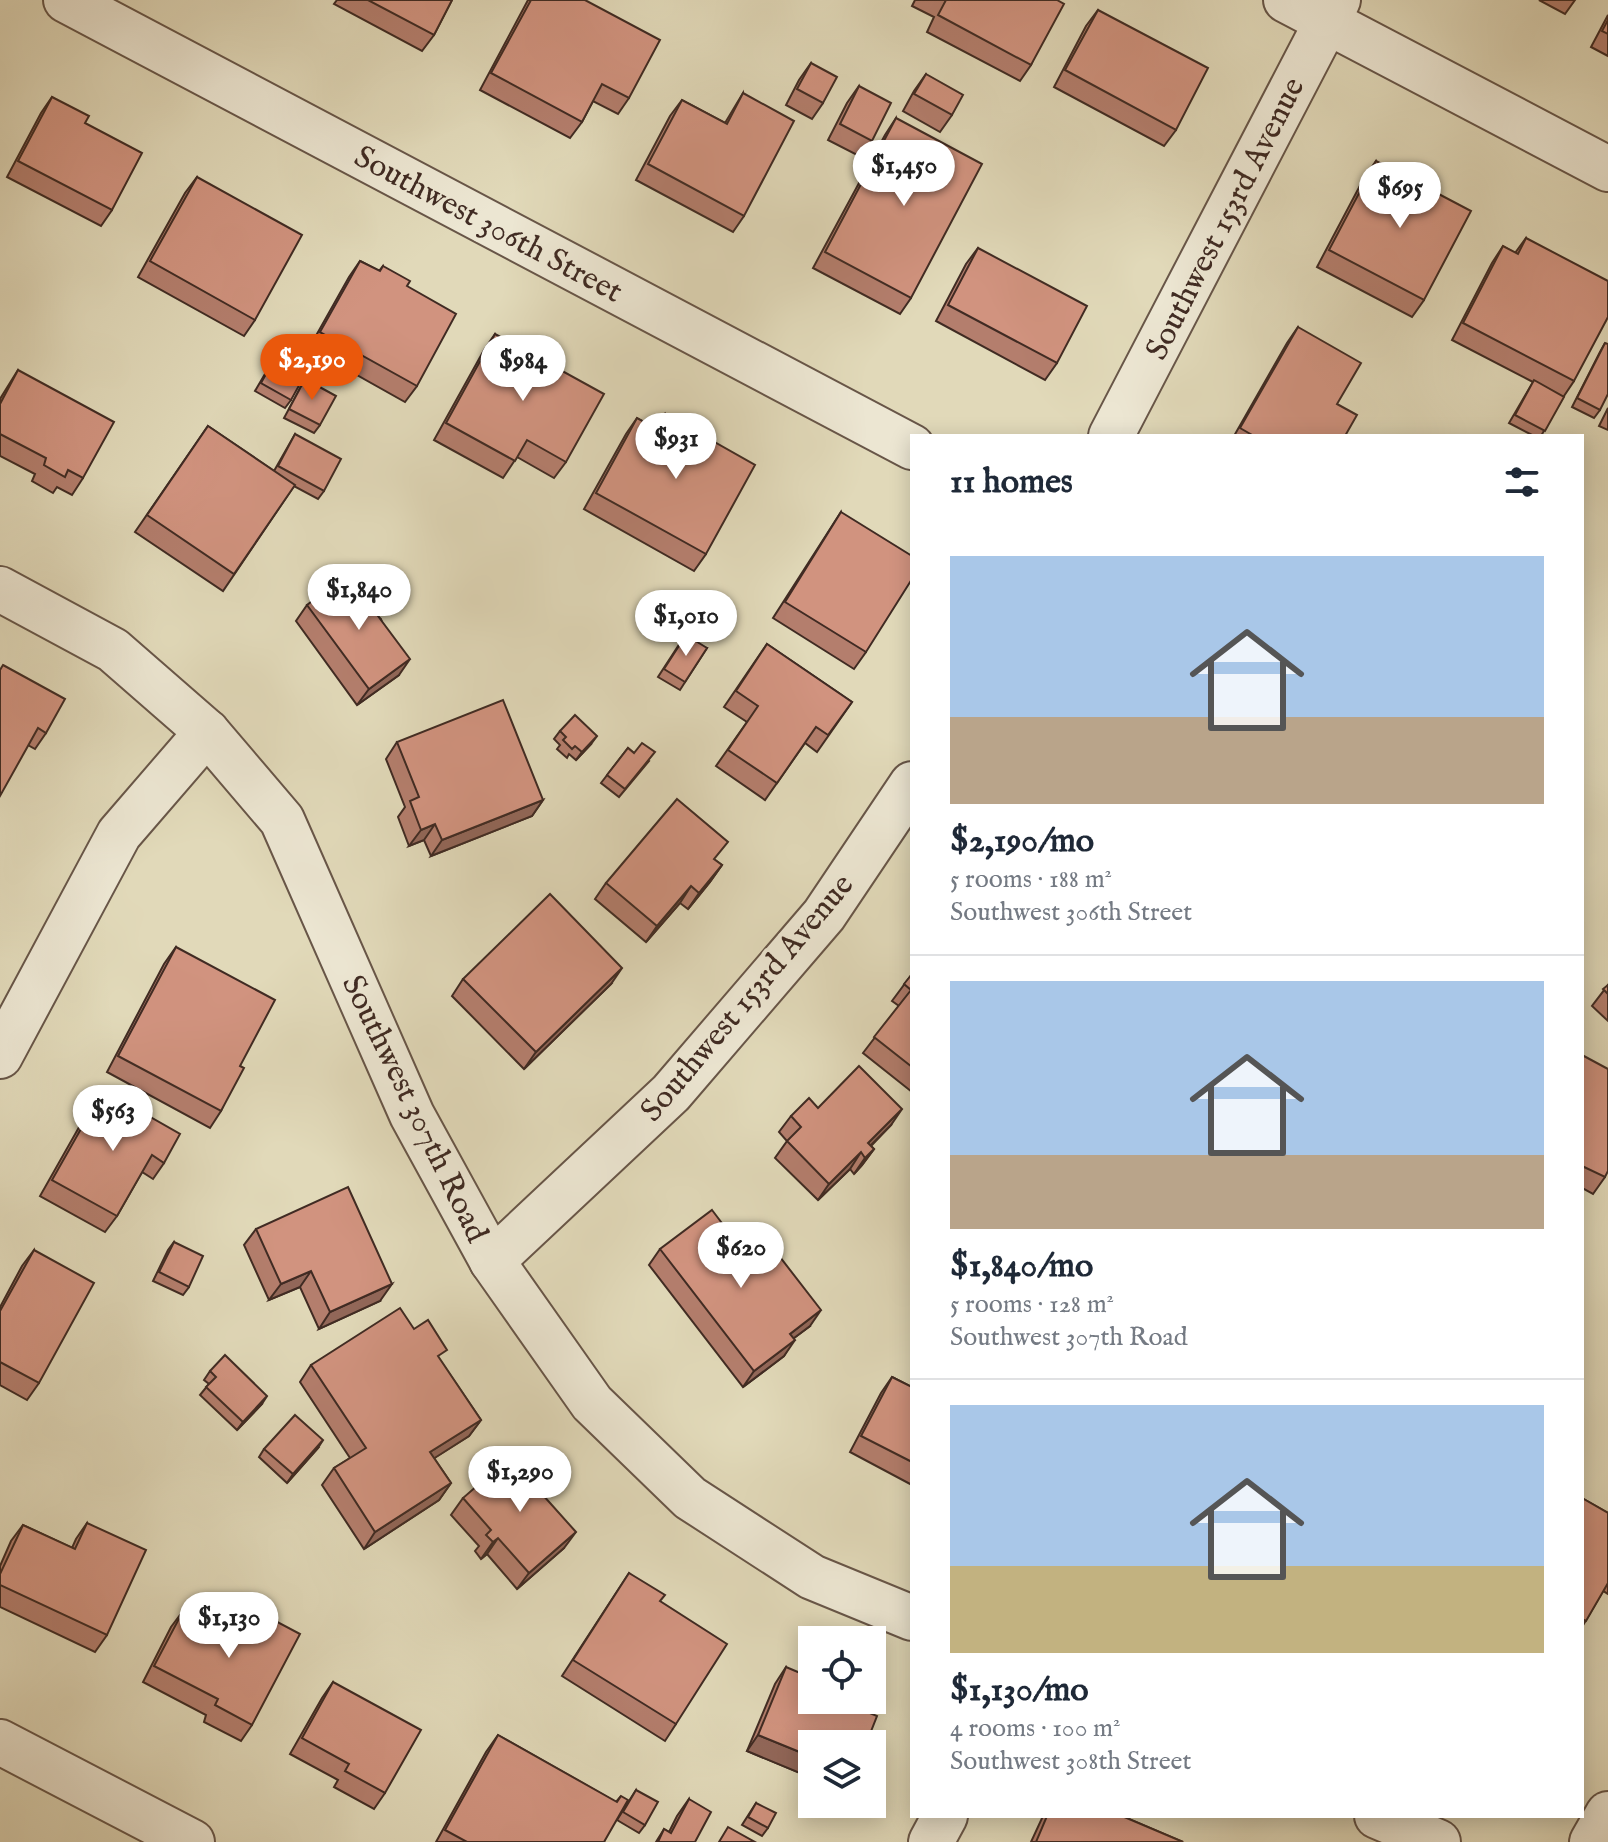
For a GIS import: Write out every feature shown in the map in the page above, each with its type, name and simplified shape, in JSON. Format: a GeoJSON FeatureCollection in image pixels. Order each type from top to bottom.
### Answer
{"type":"FeatureCollection","features":[{"type":"Feature","properties":{"kind":"street","name":"Southwest 306th Street"},"geometry":{"type":"LineString","coordinates":[[66,0],[910,446]]}},
{"type":"Feature","properties":{"kind":"street"},"geometry":{"type":"LineString","coordinates":[[1286,0],[1332,11],[1608,169]]}},
{"type":"Feature","properties":{"kind":"street","name":"Southwest 153rd Avenue"},"geometry":{"type":"LineString","coordinates":[[1112,434],[1332,11]]}},
{"type":"Feature","properties":{"kind":"street","name":"Southwest 307th Road"},"geometry":{"type":"LineString","coordinates":[[0,589],[113,650],[207,732],[282,820],[412,1115],[492,1261],[592,1403],[690,1498],[812,1577],[910,1617]]}},
{"type":"Feature","properties":{"kind":"street"},"geometry":{"type":"LineString","coordinates":[[0,1056],[119,834],[207,732]]}},
{"type":"Feature","properties":{"kind":"street","name":"Southwest 153rd Avenue"},"geometry":{"type":"LineString","coordinates":[[492,1261],[671,1093],[824,915],[910,787]]}},
{"type":"Feature","properties":{"kind":"street"},"geometry":{"type":"LineString","coordinates":[[0,1742],[192,1842]]}},
{"type":"Feature","properties":{"kind":"street"},"geometry":{"type":"LineString","coordinates":[[1592,1842],[1608,1814]]}},
{"type":"Feature","properties":{"kind":"street"},"geometry":{"type":"LineString","coordinates":[[931,1842],[944,1818]]}},
{"type":"Feature","properties":{"kind":"street"},"geometry":{"type":"LineString","coordinates":[[1382,1818],[1438,1842]]}},
{"type":"Feature","properties":{"kind":"building"},"geometry":{"type":"Polygon","coordinates":[[[368,0],[452,0],[434,35],[368,0]]]}},
{"type":"Feature","properties":{"kind":"building"},"geometry":{"type":"Polygon","coordinates":[[[531,0],[585,0],[660,40],[629,98],[602,84],[582,122],[491,73],[531,0]]]}},
{"type":"Feature","properties":{"kind":"building"},"geometry":{"type":"Polygon","coordinates":[[[946,0],[1057,0],[1064,4],[1031,65],[938,15],[946,0]]]}},
{"type":"Feature","properties":{"kind":"building"},"geometry":{"type":"Polygon","coordinates":[[[1098,10],[1208,68],[1176,130],[1065,70],[1098,10]]]}},
{"type":"Feature","properties":{"kind":"building"},"geometry":{"type":"Polygon","coordinates":[[[1608,20],[1608,34],[1602,31],[1608,20]]]}},
{"type":"Feature","properties":{"kind":"building"},"geometry":{"type":"Polygon","coordinates":[[[811,63],[837,77],[823,103],[797,89],[811,63]]]}},
{"type":"Feature","properties":{"kind":"building"},"geometry":{"type":"Polygon","coordinates":[[[926,74],[963,95],[952,115],[914,94],[926,74]]]}},
{"type":"Feature","properties":{"kind":"building"},"geometry":{"type":"Polygon","coordinates":[[[859,86],[891,103],[872,141],[840,124],[859,86]]]}},
{"type":"Feature","properties":{"kind":"building"},"geometry":{"type":"Polygon","coordinates":[[[743,93],[794,121],[744,216],[648,164],[682,100],[727,124],[743,93]]]}},
{"type":"Feature","properties":{"kind":"building"},"geometry":{"type":"Polygon","coordinates":[[[52,97],[89,116],[85,123],[142,153],[112,210],[18,161],[52,97]]]}},
{"type":"Feature","properties":{"kind":"building"},"geometry":{"type":"Polygon","coordinates":[[[896,118],[982,164],[911,298],[825,252],[896,118]]]}},
{"type":"Feature","properties":{"kind":"building"},"geometry":{"type":"Polygon","coordinates":[[[1376,161],[1471,211],[1424,300],[1329,250],[1376,161]]]}},
{"type":"Feature","properties":{"kind":"building"},"geometry":{"type":"Polygon","coordinates":[[[197,177],[302,235],[255,320],[150,261],[197,177]]]}},
{"type":"Feature","properties":{"kind":"building"},"geometry":{"type":"Polygon","coordinates":[[[1526,238],[1608,281],[1608,317],[1574,381],[1463,323],[1503,246],[1518,254],[1526,238]]]}},
{"type":"Feature","properties":{"kind":"building"},"geometry":{"type":"Polygon","coordinates":[[[978,248],[1087,306],[1057,363],[948,305],[978,248]]]}},
{"type":"Feature","properties":{"kind":"building"},"geometry":{"type":"Polygon","coordinates":[[[360,261],[380,271],[383,266],[410,281],[407,286],[456,314],[417,386],[320,332],[360,261]]]}},
{"type":"Feature","properties":{"kind":"building"},"geometry":{"type":"Polygon","coordinates":[[[1298,327],[1361,363],[1337,404],[1357,415],[1346,434],[1250,434],[1240,428],[1298,327]]]}},
{"type":"Feature","properties":{"kind":"building"},"geometry":{"type":"Polygon","coordinates":[[[495,334],[604,394],[566,462],[527,440],[515,461],[446,423],[495,334]]]}},
{"type":"Feature","properties":{"kind":"building"},"geometry":{"type":"Polygon","coordinates":[[[286,338],[316,355],[291,400],[261,383],[286,338]]]}},
{"type":"Feature","properties":{"kind":"building"},"geometry":{"type":"Polygon","coordinates":[[[1605,343],[1608,344],[1608,394],[1600,410],[1577,398],[1605,343]]]}},
{"type":"Feature","properties":{"kind":"building"},"geometry":{"type":"Polygon","coordinates":[[[18,370],[114,422],[83,478],[68,470],[65,477],[44,465],[46,458],[0,434],[0,404],[18,370]]]}},
{"type":"Feature","properties":{"kind":"building"},"geometry":{"type":"Polygon","coordinates":[[[305,379],[336,396],[320,425],[289,409],[305,379]]]}},
{"type":"Feature","properties":{"kind":"building"},"geometry":{"type":"Polygon","coordinates":[[[1534,380],[1564,397],[1545,431],[1515,415],[1534,380]]]}},
{"type":"Feature","properties":{"kind":"building"},"geometry":{"type":"Polygon","coordinates":[[[665,414],[755,465],[706,554],[596,493],[637,418],[657,429],[665,414]]]}},
{"type":"Feature","properties":{"kind":"building"},"geometry":{"type":"Polygon","coordinates":[[[208,426],[295,485],[234,574],[147,515],[208,426]]]}},
{"type":"Feature","properties":{"kind":"building"},"geometry":{"type":"Polygon","coordinates":[[[295,434],[341,459],[324,491],[278,466],[295,434]]]}},
{"type":"Feature","properties":{"kind":"building"},"geometry":{"type":"Polygon","coordinates":[[[841,512],[910,555],[910,582],[866,652],[785,602],[841,512]]]}},
{"type":"Feature","properties":{"kind":"building"},"geometry":{"type":"Polygon","coordinates":[[[344,577],[364,604],[378,595],[388,609],[378,616],[410,659],[369,689],[307,605],[344,577]]]}},
{"type":"Feature","properties":{"kind":"building"},"geometry":{"type":"Polygon","coordinates":[[[686,635],[707,648],[685,682],[664,669],[686,635]]]}},
{"type":"Feature","properties":{"kind":"building"},"geometry":{"type":"Polygon","coordinates":[[[767,644],[852,702],[828,735],[816,727],[777,783],[728,750],[758,706],[736,691],[767,644]]]}},
{"type":"Feature","properties":{"kind":"building"},"geometry":{"type":"Polygon","coordinates":[[[3,665],[65,699],[46,733],[38,728],[0,796],[0,670],[3,665]]]}},
{"type":"Feature","properties":{"kind":"building"},"geometry":{"type":"Polygon","coordinates":[[[503,700],[543,800],[442,840],[435,824],[421,830],[410,801],[419,797],[397,742],[503,700]]]}},
{"type":"Feature","properties":{"kind":"building"},"geometry":{"type":"Polygon","coordinates":[[[575,715],[597,736],[582,752],[575,746],[572,749],[563,740],[566,737],[560,731],[575,715]]]}},
{"type":"Feature","properties":{"kind":"building"},"geometry":{"type":"Polygon","coordinates":[[[642,743],[655,752],[625,789],[607,775],[628,748],[634,753],[642,743]]]}},
{"type":"Feature","properties":{"kind":"building"},"geometry":{"type":"Polygon","coordinates":[[[677,799],[728,842],[714,859],[722,865],[699,893],[691,886],[657,926],[606,883],[677,799]]]}},
{"type":"Feature","properties":{"kind":"building"},"geometry":{"type":"Polygon","coordinates":[[[550,894],[622,968],[536,1052],[463,979],[550,894]]]}},
{"type":"Feature","properties":{"kind":"building"},"geometry":{"type":"Polygon","coordinates":[[[176,947],[275,1000],[240,1066],[244,1068],[221,1111],[118,1056],[176,947]]]}},
{"type":"Feature","properties":{"kind":"building"},"geometry":{"type":"Polygon","coordinates":[[[910,991],[910,1065],[874,1037],[910,991]]]}},
{"type":"Feature","properties":{"kind":"building"},"geometry":{"type":"Polygon","coordinates":[[[1584,1056],[1608,1069],[1608,1171],[1605,1177],[1584,1167],[1584,1056]]]}},
{"type":"Feature","properties":{"kind":"building"},"geometry":{"type":"Polygon","coordinates":[[[859,1066],[902,1109],[868,1143],[874,1149],[865,1158],[861,1152],[829,1184],[787,1141],[801,1127],[791,1116],[809,1098],[818,1108],[859,1066]]]}},
{"type":"Feature","properties":{"kind":"building"},"geometry":{"type":"Polygon","coordinates":[[[103,1090],[180,1134],[164,1163],[152,1155],[117,1216],[52,1180],[103,1090]]]}},
{"type":"Feature","properties":{"kind":"building"},"geometry":{"type":"Polygon","coordinates":[[[348,1187],[392,1284],[330,1312],[311,1271],[281,1284],[256,1229],[348,1187]]]}},
{"type":"Feature","properties":{"kind":"building"},"geometry":{"type":"Polygon","coordinates":[[[712,1210],[753,1264],[773,1248],[821,1310],[790,1334],[795,1340],[754,1371],[660,1249],[712,1210]]]}},
{"type":"Feature","properties":{"kind":"building"},"geometry":{"type":"Polygon","coordinates":[[[174,1242],[203,1256],[189,1287],[159,1272],[174,1242]]]}},
{"type":"Feature","properties":{"kind":"building"},"geometry":{"type":"Polygon","coordinates":[[[34,1250],[94,1283],[39,1383],[0,1362],[0,1311],[34,1250]]]}},
{"type":"Feature","properties":{"kind":"building"},"geometry":{"type":"Polygon","coordinates":[[[400,1308],[414,1329],[428,1320],[447,1350],[438,1356],[481,1420],[430,1452],[451,1483],[375,1532],[334,1468],[366,1448],[311,1365],[400,1308]]]}},
{"type":"Feature","properties":{"kind":"building"},"geometry":{"type":"Polygon","coordinates":[[[225,1355],[267,1396],[243,1422],[206,1387],[216,1377],[210,1371],[225,1355]]]}},
{"type":"Feature","properties":{"kind":"building"},"geometry":{"type":"Polygon","coordinates":[[[892,1377],[910,1386],[910,1461],[861,1436],[892,1377]]]}},
{"type":"Feature","properties":{"kind":"building"},"geometry":{"type":"Polygon","coordinates":[[[295,1415],[323,1440],[293,1474],[264,1449],[295,1415]]]}},
{"type":"Feature","properties":{"kind":"building"},"geometry":{"type":"Polygon","coordinates":[[[509,1458],[519,1469],[525,1463],[548,1489],[542,1494],[576,1532],[529,1573],[498,1538],[493,1542],[486,1535],[491,1530],[463,1498],[509,1458]]]}},
{"type":"Feature","properties":{"kind":"building"},"geometry":{"type":"Polygon","coordinates":[[[1584,1499],[1608,1513],[1608,1583],[1586,1621],[1584,1499]]]}},
{"type":"Feature","properties":{"kind":"building"},"geometry":{"type":"Polygon","coordinates":[[[87,1523],[146,1550],[107,1635],[0,1585],[0,1574],[23,1525],[75,1549],[87,1523]]]}},
{"type":"Feature","properties":{"kind":"building"},"geometry":{"type":"Polygon","coordinates":[[[629,1573],[665,1595],[660,1601],[727,1644],[676,1724],[573,1660],[629,1573]]]}},
{"type":"Feature","properties":{"kind":"building"},"geometry":{"type":"Polygon","coordinates":[[[251,1608],[300,1634],[252,1725],[215,1705],[218,1699],[154,1666],[183,1611],[235,1638],[251,1608]]]}},
{"type":"Feature","properties":{"kind":"building"},"geometry":{"type":"Polygon","coordinates":[[[786,1667],[798,1672],[798,1714],[877,1716],[872,1730],[798,1730],[798,1751],[758,1735],[786,1667]]]}},
{"type":"Feature","properties":{"kind":"building"},"geometry":{"type":"Polygon","coordinates":[[[333,1682],[421,1730],[385,1793],[345,1771],[349,1764],[302,1738],[333,1682]]]}},
{"type":"Feature","properties":{"kind":"building"},"geometry":{"type":"Polygon","coordinates":[[[498,1735],[617,1802],[621,1796],[628,1800],[604,1842],[467,1842],[445,1830],[498,1735]]]}},
{"type":"Feature","properties":{"kind":"building"},"geometry":{"type":"Polygon","coordinates":[[[636,1790],[658,1802],[645,1825],[623,1812],[636,1790]]]}},
{"type":"Feature","properties":{"kind":"building"},"geometry":{"type":"Polygon","coordinates":[[[689,1799],[711,1812],[695,1842],[658,1842],[664,1829],[671,1833],[689,1799]]]}},
{"type":"Feature","properties":{"kind":"building"},"geometry":{"type":"Polygon","coordinates":[[[756,1803],[776,1813],[768,1828],[748,1817],[756,1803]]]}},
{"type":"Feature","properties":{"kind":"building"},"geometry":{"type":"Polygon","coordinates":[[[1046,1818],[1127,1818],[1183,1842],[1036,1842],[1046,1818]]]}},
{"type":"Feature","properties":{"kind":"building"},"geometry":{"type":"Polygon","coordinates":[[[728,1827],[755,1842],[719,1842],[728,1827]]]}}]}
